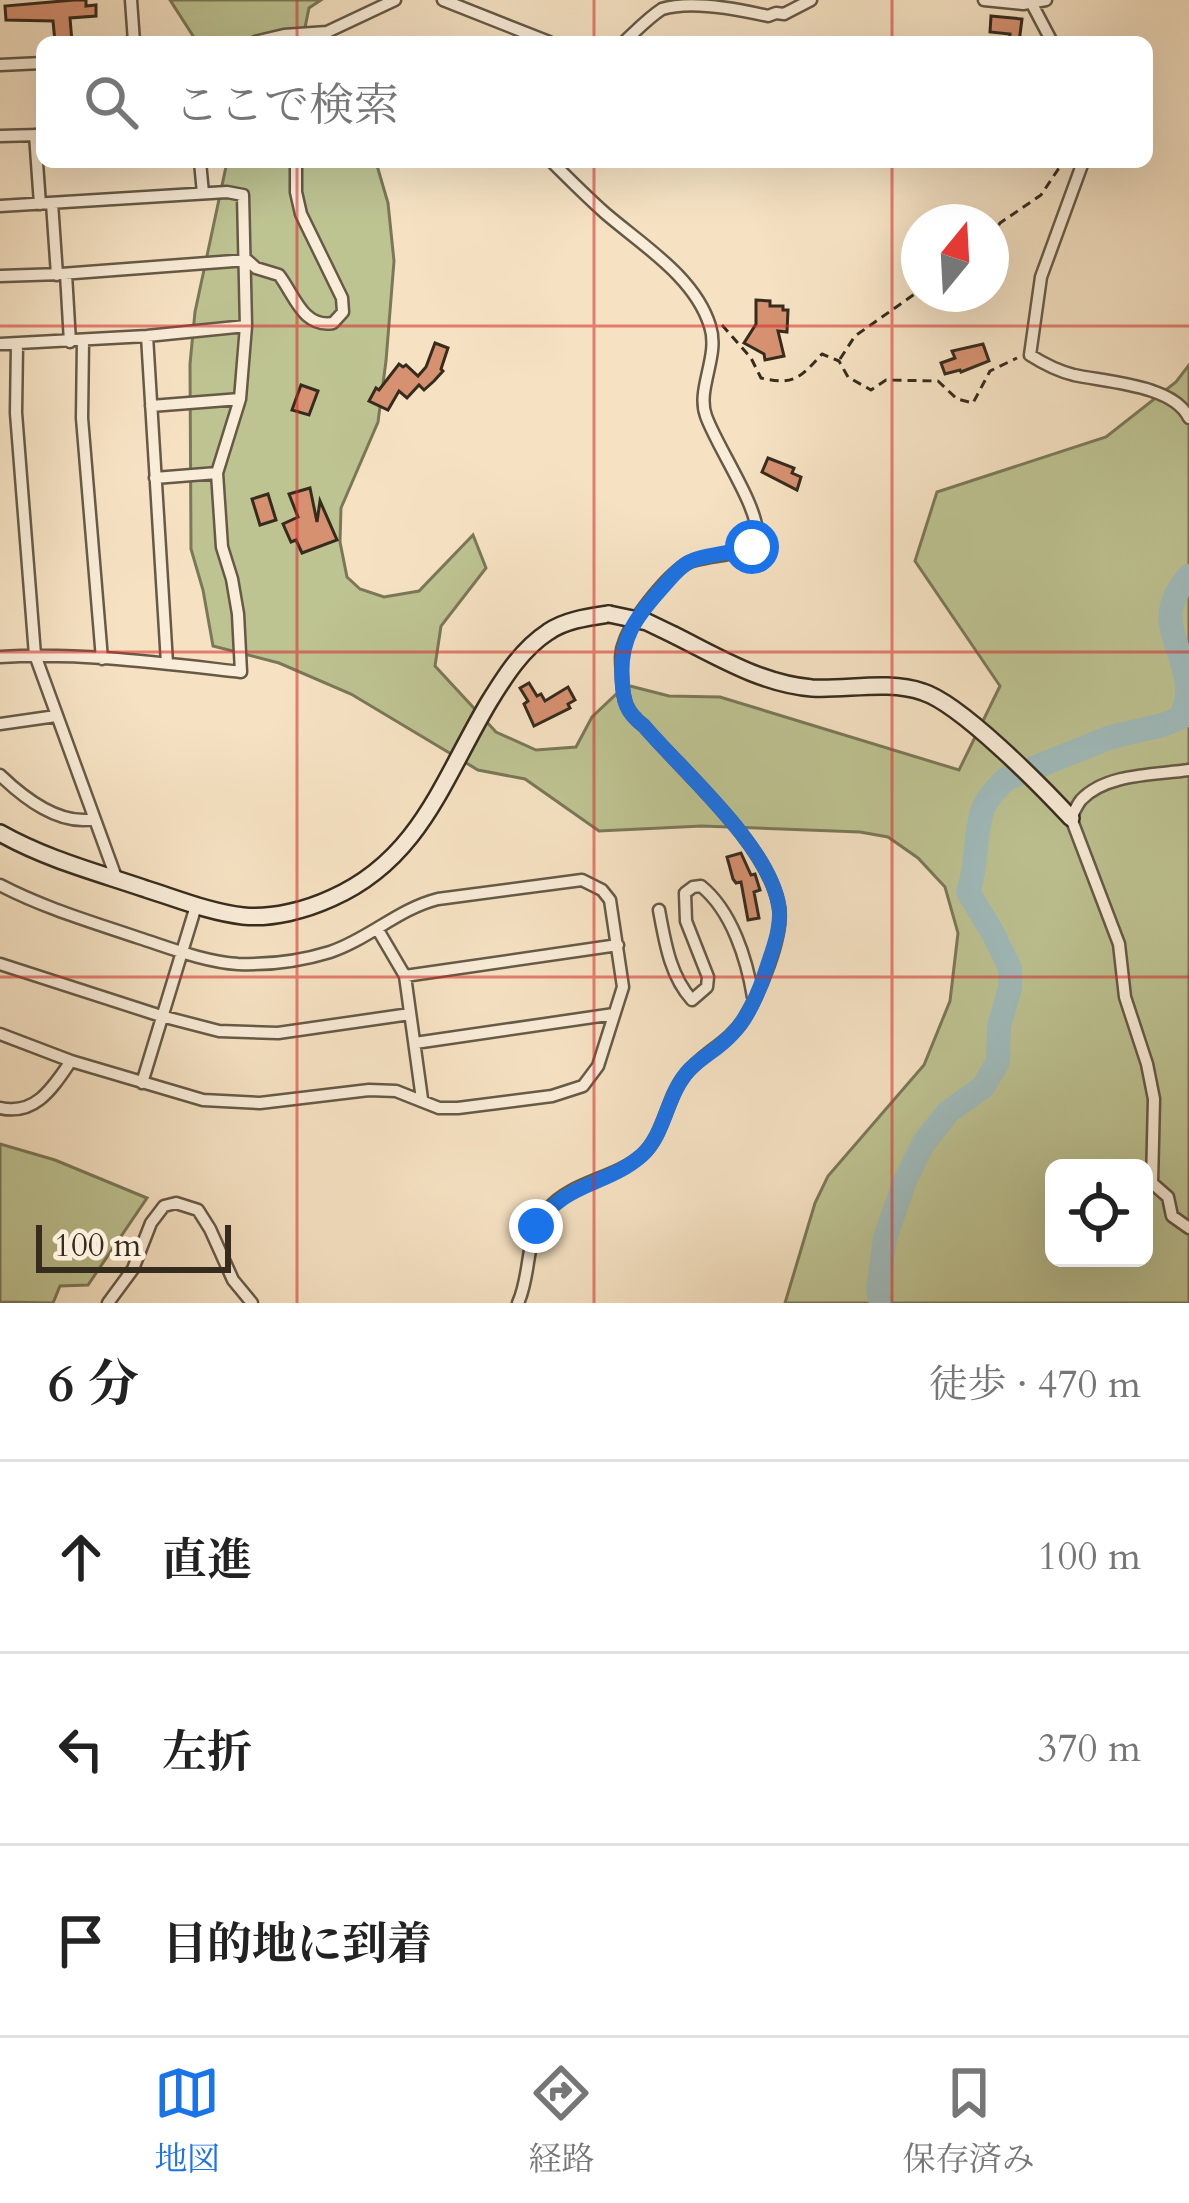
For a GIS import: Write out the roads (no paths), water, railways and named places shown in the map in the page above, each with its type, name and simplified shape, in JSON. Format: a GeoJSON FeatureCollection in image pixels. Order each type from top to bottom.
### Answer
{"type":"FeatureCollection","features":[{"type":"Feature","properties":{"kind":"street"},"geometry":{"type":"LineString","coordinates":[[131,0],[134,36]]}},
{"type":"Feature","properties":{"kind":"street"},"geometry":{"type":"LineString","coordinates":[[280,36],[327,32],[394,0]]}},
{"type":"Feature","properties":{"kind":"street"},"geometry":{"type":"LineString","coordinates":[[442,0],[534,36]]}},
{"type":"Feature","properties":{"kind":"street"},"geometry":{"type":"LineString","coordinates":[[770,0],[776,13]]}},
{"type":"Feature","properties":{"kind":"street"},"geometry":{"type":"LineString","coordinates":[[631,36],[669,5],[701,2],[768,16],[784,14],[811,0]]}},
{"type":"Feature","properties":{"kind":"street"},"geometry":{"type":"LineString","coordinates":[[984,0],[1032,4],[1046,0]]}},
{"type":"Feature","properties":{"kind":"street"},"geometry":{"type":"LineString","coordinates":[[1032,4],[1049,36]]}},
{"type":"Feature","properties":{"kind":"street"},"geometry":{"type":"LineString","coordinates":[[0,65],[36,63]]}},
{"type":"Feature","properties":{"kind":"street"},"geometry":{"type":"LineString","coordinates":[[0,136],[36,135]]}},
{"type":"Feature","properties":{"kind":"street"},"geometry":{"type":"LineString","coordinates":[[42,168],[77,341],[102,659]]}},
{"type":"Feature","properties":{"kind":"street"},"geometry":{"type":"LineString","coordinates":[[201,168],[203,193]]}},
{"type":"Feature","properties":{"kind":"street"},"geometry":{"type":"LineString","coordinates":[[0,276],[247,260],[279,275],[309,320],[321,326],[333,323],[343,312],[342,298],[301,214],[296,168]]}},
{"type":"Feature","properties":{"kind":"street"},"geometry":{"type":"LineString","coordinates":[[518,1303],[536,1226],[549,1207],[644,1154],[686,1072],[731,1036],[743,1020],[760,989],[780,912],[772,885],[731,819],[630,716],[622,697],[623,644],[654,597],[690,561],[733,553],[757,541],[752,512],[703,405],[712,331],[693,294],[674,271],[558,168]]}},
{"type":"Feature","properties":{"kind":"street"},"geometry":{"type":"LineString","coordinates":[[1081,168],[1041,277],[1030,355],[1072,374],[1167,397],[1184,408],[1189,418]]}},
{"type":"Feature","properties":{"kind":"street"},"geometry":{"type":"LineString","coordinates":[[0,206],[203,193],[243,195],[247,260],[240,399],[217,473],[223,547],[238,614],[241,672],[167,663],[0,657]]}},
{"type":"Feature","properties":{"kind":"street"},"geometry":{"type":"LineString","coordinates":[[0,344],[246,326]]}},
{"type":"Feature","properties":{"kind":"street"},"geometry":{"type":"LineString","coordinates":[[147,336],[167,663]]}},
{"type":"Feature","properties":{"kind":"street"},"geometry":{"type":"LineString","coordinates":[[17,344],[16,413],[35,655],[117,880]]}},
{"type":"Feature","properties":{"kind":"street"},"geometry":{"type":"LineString","coordinates":[[151,406],[240,399]]}},
{"type":"Feature","properties":{"kind":"street"},"geometry":{"type":"LineString","coordinates":[[155,478],[217,473]]}},
{"type":"Feature","properties":{"kind":"street"},"geometry":{"type":"LineString","coordinates":[[0,833],[50,858],[196,906],[249,917],[308,909],[358,886],[391,861],[416,832],[491,698],[526,650],[551,629],[609,614],[647,622],[772,681],[810,688],[900,687],[925,692],[971,723],[1066,813],[1119,944],[1125,997],[1147,1064],[1154,1099],[1152,1183],[1168,1197],[1172,1216],[1189,1228]]}},
{"type":"Feature","properties":{"kind":"street"},"geometry":{"type":"LineString","coordinates":[[0,724],[56,716]]}},
{"type":"Feature","properties":{"kind":"street"},"geometry":{"type":"LineString","coordinates":[[1066,813],[1104,786],[1135,776],[1189,770]]}},
{"type":"Feature","properties":{"kind":"street"},"geometry":{"type":"LineString","coordinates":[[0,775],[27,799],[58,814],[80,822],[94,819]]}},
{"type":"Feature","properties":{"kind":"street"},"geometry":{"type":"LineString","coordinates":[[0,885],[27,899],[181,951],[236,964],[283,962],[356,943],[421,904],[438,899],[573,880],[592,884],[610,900],[623,987],[598,1066],[583,1086],[552,1096],[458,1108],[439,1108],[396,1090],[260,1103],[203,1100],[71,1061],[0,1034]]}},
{"type":"Feature","properties":{"kind":"street"},"geometry":{"type":"LineString","coordinates":[[659,910],[679,986],[692,1000],[707,987],[708,977],[686,921],[685,893],[701,886],[712,895],[748,968],[753,1001]]}},
{"type":"Feature","properties":{"kind":"street"},"geometry":{"type":"LineString","coordinates":[[142,1083],[196,906]]}},
{"type":"Feature","properties":{"kind":"street"},"geometry":{"type":"LineString","coordinates":[[378,930],[406,976],[422,1099]]}},
{"type":"Feature","properties":{"kind":"street"},"geometry":{"type":"LineString","coordinates":[[406,976],[618,945]]}},
{"type":"Feature","properties":{"kind":"street"},"geometry":{"type":"LineString","coordinates":[[0,964],[219,1031],[278,1033],[410,1014]]}},
{"type":"Feature","properties":{"kind":"street"},"geometry":{"type":"LineString","coordinates":[[416,1042],[614,1014]]}},
{"type":"Feature","properties":{"kind":"street"},"geometry":{"type":"LineString","coordinates":[[0,1108],[12,1111],[44,1100],[71,1061]]}},
{"type":"Feature","properties":{"kind":"street"},"geometry":{"type":"LineString","coordinates":[[108,1303],[133,1269],[151,1222],[164,1206],[176,1203],[199,1210],[233,1280],[252,1303]]}},
{"type":"Feature","properties":{"kind":"waterway"},"geometry":{"type":"LineString","coordinates":[[881,1303],[878,1289],[885,1238],[905,1181],[923,1144],[948,1112],[983,1087],[998,1062],[999,1026],[1010,988],[1010,969],[968,892],[984,807],[1006,779],[1111,737],[1182,717],[1187,688],[1170,619],[1189,576]]}}]}
